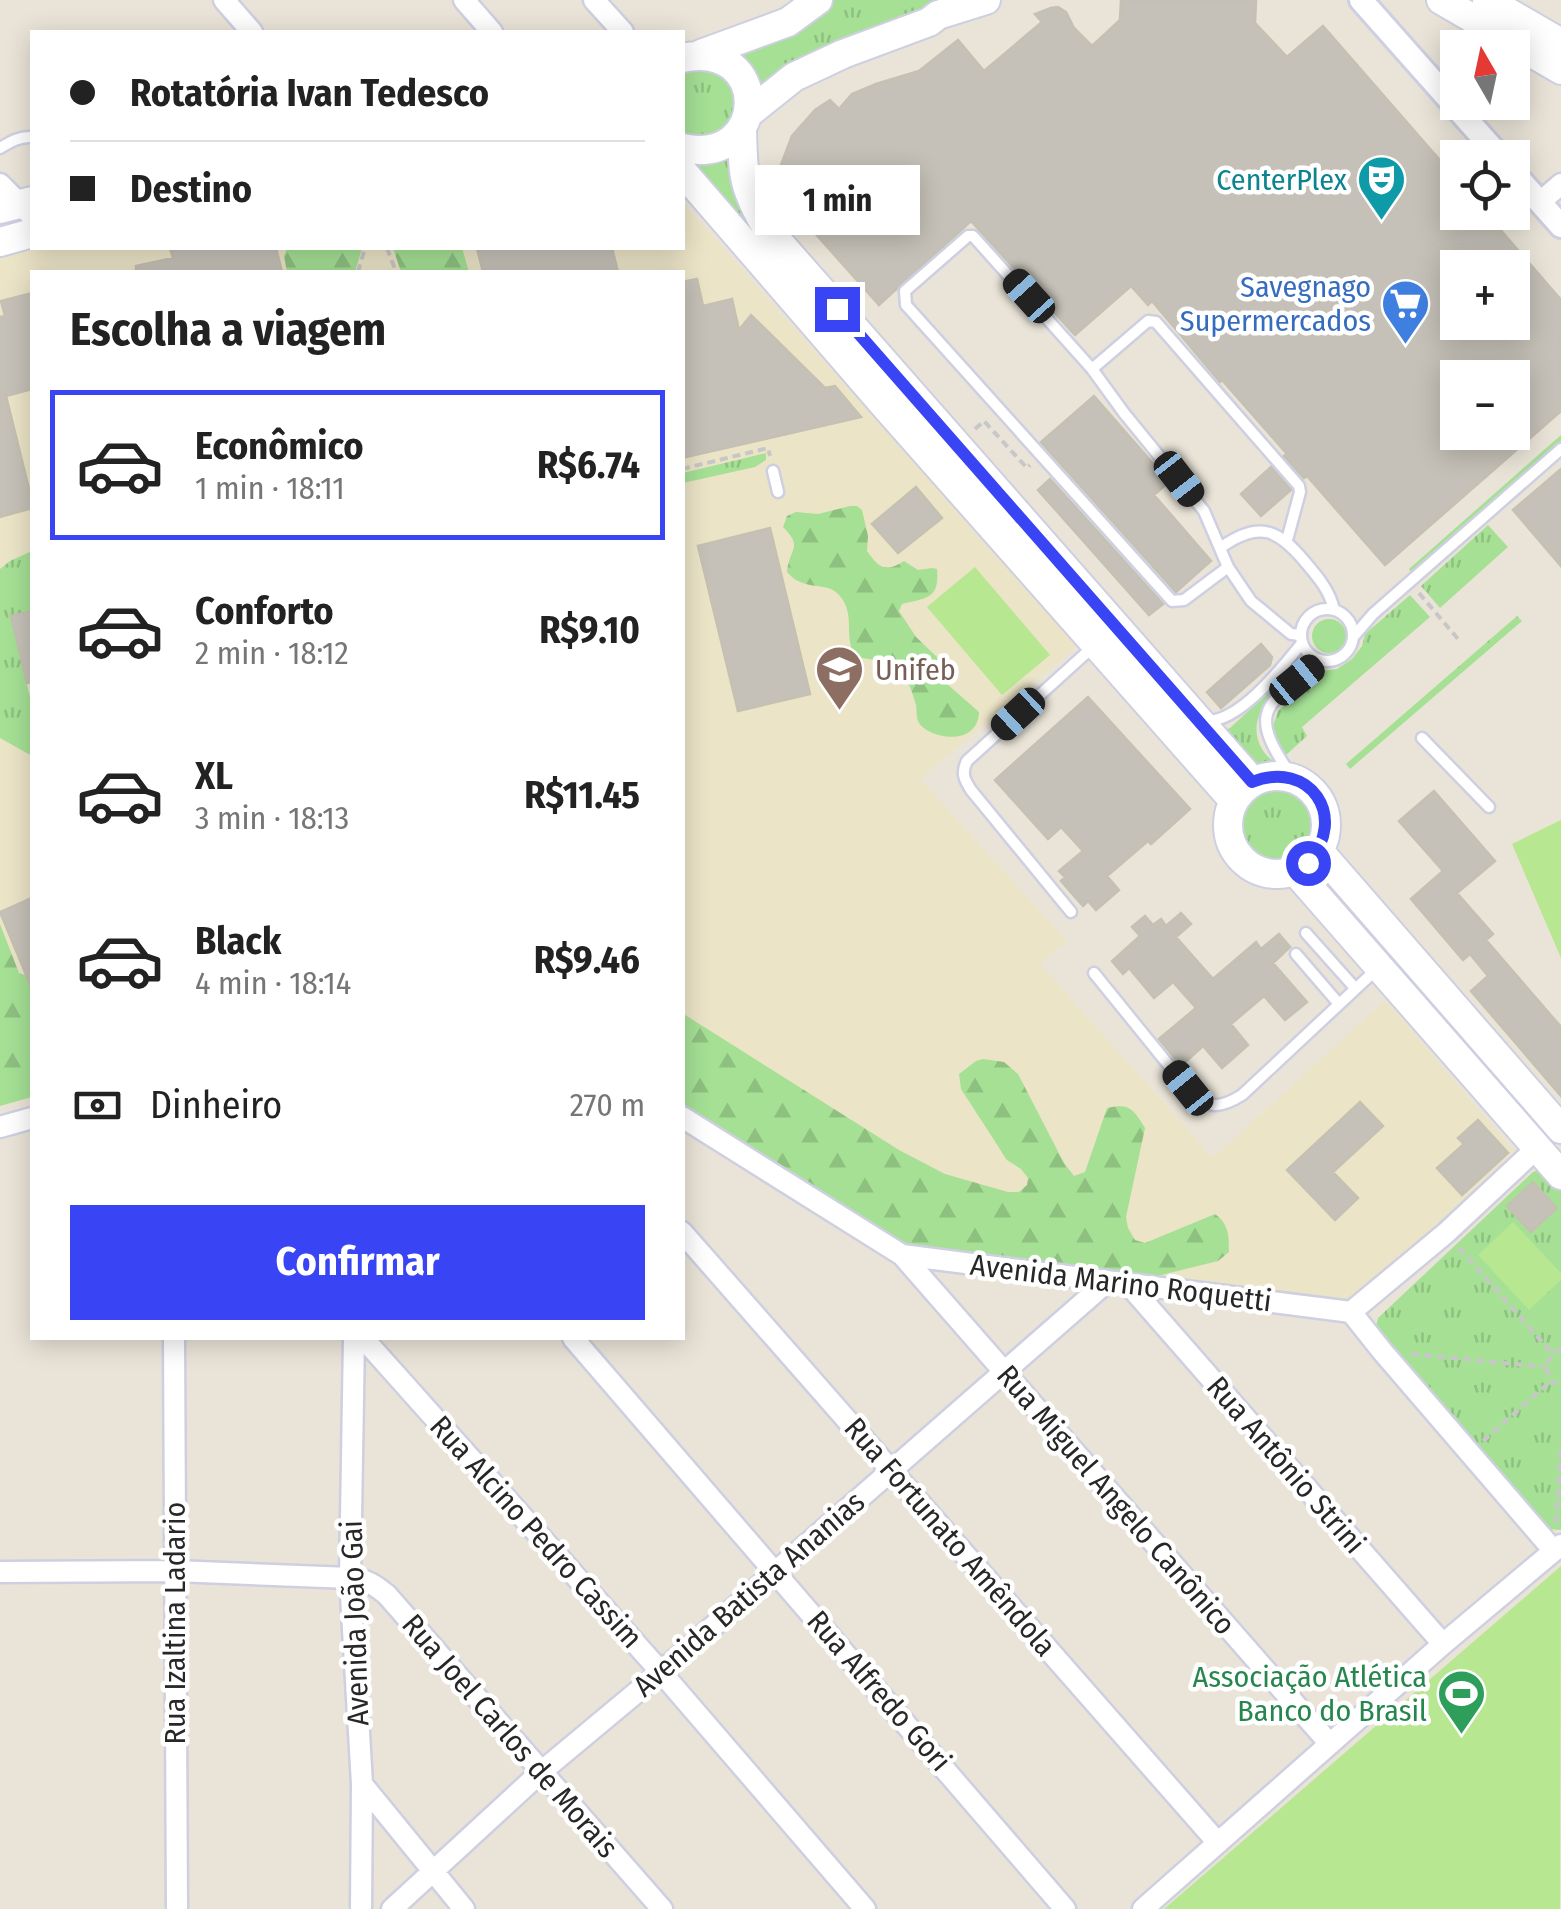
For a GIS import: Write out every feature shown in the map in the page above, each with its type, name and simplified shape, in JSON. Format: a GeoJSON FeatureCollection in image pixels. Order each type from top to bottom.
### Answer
{"type":"FeatureCollection","features":[{"type":"Feature","properties":{"kind":"main road"},"geometry":{"type":"LineString","coordinates":[[692,56],[788,22],[818,0]]}},
{"type":"Feature","properties":{"kind":"main road"},"geometry":{"type":"LineString","coordinates":[[685,149],[716,150],[731,142],[746,121],[794,77],[918,27],[942,8],[986,0]]}},
{"type":"Feature","properties":{"kind":"main road"},"geometry":{"type":"LineString","coordinates":[[1441,0],[1561,70]]}},
{"type":"Feature","properties":{"kind":"main road"},"geometry":{"type":"LineString","coordinates":[[1487,0],[1561,43]]}},
{"type":"Feature","properties":{"kind":"main road"},"geometry":{"type":"LineString","coordinates":[[692,56],[718,56],[733,65],[744,79],[750,95],[742,174],[750,200],[768,230],[1199,720],[1243,791]]}},
{"type":"Feature","properties":{"kind":"main road"},"geometry":{"type":"LineString","coordinates":[[685,173],[1096,645],[1243,791]]}},
{"type":"Feature","properties":{"kind":"main road"},"geometry":{"type":"LineString","coordinates":[[0,242],[30,234]]}},
{"type":"Feature","properties":{"kind":"main road"},"geometry":{"type":"LineString","coordinates":[[1265,777],[1293,778],[1311,789],[1320,801],[1326,815],[1324,840],[1308,863],[1295,871],[1265,873],[1240,858],[1228,830],[1228,815],[1243,791],[1265,777]]}},
{"type":"Feature","properties":{"kind":"main road"},"geometry":{"type":"LineString","coordinates":[[1319,851],[1561,1129]]}},
{"type":"Feature","properties":{"kind":"main road"},"geometry":{"type":"LineString","coordinates":[[1295,871],[1561,1175]]}},
{"type":"Feature","properties":{"kind":"street"},"geometry":{"type":"LineString","coordinates":[[224,0],[250,30]]}},
{"type":"Feature","properties":{"kind":"street"},"geometry":{"type":"LineString","coordinates":[[464,0],[490,30]]}},
{"type":"Feature","properties":{"kind":"street"},"geometry":{"type":"LineString","coordinates":[[594,0],[621,30]]}},
{"type":"Feature","properties":{"kind":"street"},"geometry":{"type":"LineString","coordinates":[[1361,0],[1484,140]]}},
{"type":"Feature","properties":{"kind":"street"},"geometry":{"type":"LineString","coordinates":[[1540,202],[1561,184]]}},
{"type":"Feature","properties":{"kind":"street"},"geometry":{"type":"LineString","coordinates":[[1530,191],[1561,226]]}},
{"type":"Feature","properties":{"kind":"street"},"geometry":{"type":"LineString","coordinates":[[0,1127],[30,1119]]}},
{"type":"Feature","properties":{"kind":"street","name":"Avenida Marino Roquetti"},"geometry":{"type":"LineString","coordinates":[[685,1119],[902,1255],[1352,1312]]}},
{"type":"Feature","properties":{"kind":"street"},"geometry":{"type":"LineString","coordinates":[[1143,1909],[1443,1644],[1558,1548],[1470,1453],[1352,1312],[1446,1233],[1537,1148]]}},
{"type":"Feature","properties":{"kind":"street","name":"Rua Fortunato Amêndola"},"geometry":{"type":"LineString","coordinates":[[685,1235],[1218,1843]]}},
{"type":"Feature","properties":{"kind":"street","name":"Rua Miguel Angelo Canônico"},"geometry":{"type":"LineString","coordinates":[[902,1255],[1330,1744]]}},
{"type":"Feature","properties":{"kind":"street","name":"Avenida Batista Ananias"},"geometry":{"type":"LineString","coordinates":[[392,1909],[542,1772],[1004,1372],[1119,1283]]}},
{"type":"Feature","properties":{"kind":"street","name":"Rua Antônio Strini"},"geometry":{"type":"LineString","coordinates":[[1119,1283],[1443,1644]]}},
{"type":"Feature","properties":{"kind":"street","name":"Rua Izaltina Ladario"},"geometry":{"type":"LineString","coordinates":[[174,1340],[177,1909]]}},
{"type":"Feature","properties":{"kind":"street","name":"Avenida João Gai"},"geometry":{"type":"LineString","coordinates":[[354,1340],[350,1578],[362,1784],[360,1909]]}},
{"type":"Feature","properties":{"kind":"street","name":"Rua Alcino Pedro Cassim"},"geometry":{"type":"LineString","coordinates":[[365,1340],[661,1672],[865,1909]]}},
{"type":"Feature","properties":{"kind":"street","name":"Rua Alfredo Gori"},"geometry":{"type":"LineString","coordinates":[[575,1340],[1065,1909]]}},
{"type":"Feature","properties":{"kind":"street"},"geometry":{"type":"LineString","coordinates":[[0,1572],[175,1571],[350,1578]]}},
{"type":"Feature","properties":{"kind":"street","name":"Rua Joel Carlos de Morais"},"geometry":{"type":"LineString","coordinates":[[350,1578],[374,1584],[387,1596],[662,1909]]}},
{"type":"Feature","properties":{"kind":"street"},"geometry":{"type":"LineString","coordinates":[[362,1784],[464,1909]]}},
{"type":"Feature","properties":{"kind":"lane"},"geometry":{"type":"LineString","coordinates":[[0,148],[30,137]]}},
{"type":"Feature","properties":{"kind":"lane"},"geometry":{"type":"LineString","coordinates":[[1228,567],[1184,600],[1172,601],[906,306],[905,292],[968,236],[973,236],[1092,368],[1204,511],[1228,567],[1251,601],[1301,639],[1308,654],[1320,661],[1333,661],[1348,652],[1354,636],[1373,614],[1561,449]]}},
{"type":"Feature","properties":{"kind":"lane"},"geometry":{"type":"LineString","coordinates":[[1092,368],[1148,321],[1156,322],[1300,486],[1287,540]]}},
{"type":"Feature","properties":{"kind":"lane"},"geometry":{"type":"LineString","coordinates":[[773,471],[778,492]]}},
{"type":"Feature","properties":{"kind":"lane"},"geometry":{"type":"LineString","coordinates":[[1220,548],[1251,532],[1263,531],[1287,540],[1322,582],[1334,610]]}},
{"type":"Feature","properties":{"kind":"lane"},"geometry":{"type":"LineString","coordinates":[[1199,720],[1218,722],[1233,714],[1280,670],[1301,639],[1303,622],[1309,616],[1328,608],[1334,610],[1348,619],[1354,636]]}},
{"type":"Feature","properties":{"kind":"lane"},"geometry":{"type":"LineString","coordinates":[[1071,912],[970,790],[964,768],[967,761],[1096,645]]}},
{"type":"Feature","properties":{"kind":"lane"},"geometry":{"type":"LineString","coordinates":[[1293,778],[1266,731],[1268,708],[1274,698],[1320,661]]}},
{"type":"Feature","properties":{"kind":"lane"},"geometry":{"type":"LineString","coordinates":[[1422,738],[1488,807]]}},
{"type":"Feature","properties":{"kind":"lane"},"geometry":{"type":"LineString","coordinates":[[1306,933],[1355,988]]}},
{"type":"Feature","properties":{"kind":"lane"},"geometry":{"type":"LineString","coordinates":[[1296,954],[1339,1004]]}},
{"type":"Feature","properties":{"kind":"lane"},"geometry":{"type":"LineString","coordinates":[[1094,974],[1188,1088],[1213,1106],[1242,1095],[1379,967]]}},
{"type":"Feature","properties":{"kind":"path"},"geometry":{"type":"LineString","coordinates":[[685,468],[768,448],[773,471]]}},
{"type":"Feature","properties":{"kind":"path"},"geometry":{"type":"LineString","coordinates":[[1410,582],[1458,638]]}},
{"type":"Feature","properties":{"kind":"path"},"geometry":{"type":"LineString","coordinates":[[1446,1233],[1552,1353]]}},
{"type":"Feature","properties":{"kind":"path"},"geometry":{"type":"LineString","coordinates":[[1561,1349],[1552,1353],[1546,1367],[1550,1381],[1561,1387]]}},
{"type":"Feature","properties":{"kind":"path"},"geometry":{"type":"LineString","coordinates":[[1382,1351],[1546,1367]]}},
{"type":"Feature","properties":{"kind":"path"},"geometry":{"type":"LineString","coordinates":[[1470,1453],[1550,1381]]}},
{"type":"Feature","properties":{"kind":"path"},"geometry":{"type":"LineString","coordinates":[[1558,1548],[1561,1443]]}},
{"type":"Feature","properties":{"kind":"shaded area","name":"Unifeb"},"geometry":{"type":"Polygon","coordinates":[[[685,205],[1077,646],[920,779],[1067,941],[1040,964],[1213,1158],[1385,1000],[1514,1151],[1356,1302],[1145,1279],[685,1108],[685,270],[30,270],[30,1098],[0,1106],[0,252],[30,245],[30,250],[685,250],[685,205]]]}},
{"type":"Feature","properties":{"kind":"green space"},"geometry":{"type":"Polygon","coordinates":[[[828,0],[936,0],[931,9],[757,91],[728,52],[828,0]]]}},
{"type":"Feature","properties":{"kind":"green space"},"geometry":{"type":"Polygon","coordinates":[[[704,63],[735,86],[736,116],[716,138],[685,138],[685,66],[704,63]]]}},
{"type":"Feature","properties":{"kind":"green space"},"geometry":{"type":"Polygon","coordinates":[[[736,152],[734,166],[919,416],[913,421],[687,163],[713,162],[736,152]]]}},
{"type":"Feature","properties":{"kind":"green space"},"geometry":{"type":"Polygon","coordinates":[[[286,250],[361,250],[356,270],[287,270],[286,250]]]}},
{"type":"Feature","properties":{"kind":"green space"},"geometry":{"type":"Polygon","coordinates":[[[394,250],[463,250],[468,270],[400,270],[394,250]]]}},
{"type":"Feature","properties":{"kind":"green space"},"geometry":{"type":"Polygon","coordinates":[[[1561,435],[1561,441],[1412,573],[1409,569],[1561,435]]]}},
{"type":"Feature","properties":{"kind":"green space"},"geometry":{"type":"Polygon","coordinates":[[[766,453],[766,460],[755,467],[685,483],[685,473],[766,453]]]}},
{"type":"Feature","properties":{"kind":"green space"},"geometry":{"type":"Polygon","coordinates":[[[850,506],[862,510],[867,551],[879,565],[887,568],[904,561],[918,570],[937,569],[933,592],[902,604],[899,611],[916,637],[937,657],[938,676],[979,712],[976,724],[961,736],[940,735],[923,727],[901,667],[856,657],[847,610],[839,595],[828,588],[801,582],[787,572],[794,544],[783,527],[787,516],[850,506]]]}},
{"type":"Feature","properties":{"kind":"green space"},"geometry":{"type":"Polygon","coordinates":[[[1488,525],[1508,547],[1440,608],[1421,586],[1488,525]]]}},
{"type":"Feature","properties":{"kind":"green space"},"geometry":{"type":"Polygon","coordinates":[[[30,552],[30,612],[11,617],[30,698],[30,755],[0,738],[0,569],[30,552]]]}},
{"type":"Feature","properties":{"kind":"green space"},"geometry":{"type":"Polygon","coordinates":[[[975,567],[1050,655],[1002,695],[927,607],[975,567]]]}},
{"type":"Feature","properties":{"kind":"green space"},"geometry":{"type":"Polygon","coordinates":[[[1410,595],[1430,617],[1302,727],[1307,736],[1286,755],[1271,732],[1278,711],[1320,671],[1337,669],[1352,659],[1365,634],[1410,595]]]}},
{"type":"Feature","properties":{"kind":"green space"},"geometry":{"type":"Polygon","coordinates":[[[1517,616],[1522,621],[1350,769],[1346,764],[1517,616]]]}},
{"type":"Feature","properties":{"kind":"green space"},"geometry":{"type":"Polygon","coordinates":[[[1329,619],[1341,624],[1346,636],[1341,648],[1329,653],[1317,648],[1312,636],[1317,624],[1329,619]]]}},
{"type":"Feature","properties":{"kind":"green space"},"geometry":{"type":"Polygon","coordinates":[[[1301,663],[1304,666],[1260,712],[1257,736],[1264,752],[1280,767],[1257,775],[1225,730],[1301,663]]]}},
{"type":"Feature","properties":{"kind":"green space"},"geometry":{"type":"Polygon","coordinates":[[[1277,788],[1291,790],[1303,799],[1312,811],[1312,839],[1303,851],[1291,860],[1277,862],[1263,860],[1251,851],[1242,839],[1240,825],[1242,811],[1251,799],[1263,790],[1277,788]]]}},
{"type":"Feature","properties":{"kind":"green space"},"geometry":{"type":"Polygon","coordinates":[[[1561,820],[1561,958],[1512,844],[1561,820]]]}},
{"type":"Feature","properties":{"kind":"green space"},"geometry":{"type":"Polygon","coordinates":[[[0,924],[19,973],[30,974],[30,1098],[0,1106],[0,924]]]}},
{"type":"Feature","properties":{"kind":"green space"},"geometry":{"type":"Polygon","coordinates":[[[685,1015],[899,1150],[945,1174],[1008,1192],[1019,1192],[1028,1178],[1007,1160],[961,1089],[959,1074],[976,1061],[1004,1062],[1018,1074],[1074,1176],[1085,1172],[1107,1108],[1126,1107],[1145,1128],[1126,1217],[1135,1240],[1145,1243],[1215,1214],[1226,1226],[1229,1252],[1218,1261],[1145,1279],[903,1246],[685,1108],[685,1015]]]}},
{"type":"Feature","properties":{"kind":"green space"},"geometry":{"type":"Polygon","coordinates":[[[1539,1170],[1561,1184],[1561,1530],[1549,1529],[1376,1327],[1378,1318],[1539,1170]]]}},
{"type":"Feature","properties":{"kind":"green space"},"geometry":{"type":"Polygon","coordinates":[[[1513,1222],[1561,1273],[1561,1280],[1529,1310],[1478,1255],[1513,1222]]]}},
{"type":"Feature","properties":{"kind":"green space","name":"Associação Atlética Banco do Brasil"},"geometry":{"type":"Polygon","coordinates":[[[1561,1566],[1560,1909],[1164,1909],[1561,1566]]]}},
{"type":"Feature","properties":{"kind":"building"},"geometry":{"type":"Polygon","coordinates":[[[1121,0],[1256,0],[1255,23],[1287,57],[1323,26],[1440,160],[1440,230],[1501,230],[1518,250],[1440,250],[1440,340],[1530,340],[1530,264],[1561,300],[1561,411],[1530,438],[1530,360],[1440,360],[1440,450],[1516,450],[1385,565],[1307,476],[1304,478],[1284,456],[1287,454],[1152,301],[1148,305],[1131,286],[1075,335],[971,221],[879,305],[773,186],[792,136],[815,110],[830,100],[839,109],[852,94],[919,71],[958,40],[984,71],[1042,22],[1035,14],[1058,7],[1092,46],[1120,20],[1121,0]]]}},
{"type":"Feature","properties":{"kind":"building"},"geometry":{"type":"Polygon","coordinates":[[[171,250],[276,250],[282,270],[136,270],[136,266],[173,258],[171,250]]]}},
{"type":"Feature","properties":{"kind":"building"},"geometry":{"type":"Polygon","coordinates":[[[478,250],[612,250],[618,270],[482,270],[478,250]]]}},
{"type":"Feature","properties":{"kind":"building"},"geometry":{"type":"Polygon","coordinates":[[[697,279],[703,306],[732,299],[739,330],[751,315],[825,388],[835,386],[861,417],[685,457],[685,281],[697,279]]]}},
{"type":"Feature","properties":{"kind":"building"},"geometry":{"type":"Polygon","coordinates":[[[30,294],[30,390],[6,396],[30,493],[30,509],[0,517],[0,317],[5,316],[1,301],[30,294]]]}},
{"type":"Feature","properties":{"kind":"building"},"geometry":{"type":"Polygon","coordinates":[[[1094,396],[1169,482],[1154,495],[1211,561],[1176,592],[1041,442],[1094,396]]]}},
{"type":"Feature","properties":{"kind":"building"},"geometry":{"type":"Polygon","coordinates":[[[1271,467],[1291,490],[1261,516],[1241,494],[1271,467]]]}},
{"type":"Feature","properties":{"kind":"building"},"geometry":{"type":"Polygon","coordinates":[[[1561,469],[1561,566],[1513,510],[1561,469]]]}},
{"type":"Feature","properties":{"kind":"building"},"geometry":{"type":"Polygon","coordinates":[[[1050,479],[1163,604],[1149,615],[1038,490],[1050,479]]]}},
{"type":"Feature","properties":{"kind":"building"},"geometry":{"type":"Polygon","coordinates":[[[916,487],[942,518],[898,553],[872,524],[916,487]]]}},
{"type":"Feature","properties":{"kind":"building"},"geometry":{"type":"Polygon","coordinates":[[[770,528],[810,694],[738,711],[698,546],[770,528]]]}},
{"type":"Feature","properties":{"kind":"building"},"geometry":{"type":"Polygon","coordinates":[[[30,611],[30,682],[27,683],[11,616],[30,611]]]}},
{"type":"Feature","properties":{"kind":"building"},"geometry":{"type":"Polygon","coordinates":[[[1261,644],[1272,657],[1270,665],[1221,708],[1207,692],[1261,644]]]}},
{"type":"Feature","properties":{"kind":"building"},"geometry":{"type":"Polygon","coordinates":[[[1088,697],[1190,809],[1107,876],[1119,890],[1096,910],[1088,901],[1083,906],[1061,881],[1065,877],[1059,871],[1083,851],[1061,827],[1048,839],[995,780],[1088,697]]]}},
{"type":"Feature","properties":{"kind":"building"},"geometry":{"type":"Polygon","coordinates":[[[1434,791],[1495,861],[1457,893],[1493,934],[1486,940],[1561,1027],[1561,1096],[1471,991],[1488,976],[1470,954],[1463,960],[1411,899],[1443,871],[1399,821],[1434,791]]]}},
{"type":"Feature","properties":{"kind":"building"},"geometry":{"type":"Polygon","coordinates":[[[30,899],[30,984],[0,912],[30,899]]]}},
{"type":"Feature","properties":{"kind":"building"},"geometry":{"type":"Polygon","coordinates":[[[1181,913],[1191,924],[1176,937],[1213,979],[1256,942],[1261,949],[1279,934],[1290,947],[1273,963],[1307,1002],[1285,1020],[1264,996],[1231,1024],[1248,1045],[1222,1068],[1203,1046],[1181,1066],[1159,1039],[1196,1008],[1173,982],[1154,998],[1129,968],[1123,974],[1112,961],[1140,936],[1132,927],[1145,916],[1153,925],[1161,919],[1166,926],[1181,913]]]}},
{"type":"Feature","properties":{"kind":"building"},"geometry":{"type":"Polygon","coordinates":[[[1360,1102],[1383,1126],[1333,1172],[1358,1198],[1335,1220],[1287,1170],[1360,1102]]]}},
{"type":"Feature","properties":{"kind":"building"},"geometry":{"type":"Polygon","coordinates":[[[1478,1120],[1508,1153],[1462,1195],[1437,1168],[1464,1144],[1458,1138],[1478,1120]]]}},
{"type":"Feature","properties":{"kind":"building"},"geometry":{"type":"Polygon","coordinates":[[[1533,1182],[1557,1208],[1531,1232],[1507,1206],[1533,1182]]]}},
{"type":"Feature","properties":{"kind":"place","name":"CenterPlex"},"geometry":{"type":"Point","coordinates":[1382,222]}},
{"type":"Feature","properties":{"kind":"place","name":"Savegnago Supermercados"},"geometry":{"type":"Point","coordinates":[1406,346]}},
{"type":"Feature","properties":{"kind":"place","name":"Unifeb"},"geometry":{"type":"Point","coordinates":[840,712]}},
{"type":"Feature","properties":{"kind":"place","name":"Associação Atlética Banco do Brasil"},"geometry":{"type":"Point","coordinates":[1462,1736]}},
{"type":"Feature","properties":{"kind":"route"},"geometry":{"type":"LineString","coordinates":[[837,309],[1252,782],[1279,776],[1299,780],[1311,789],[1326,815],[1326,828],[1319,851],[1308,863]]}}]}
